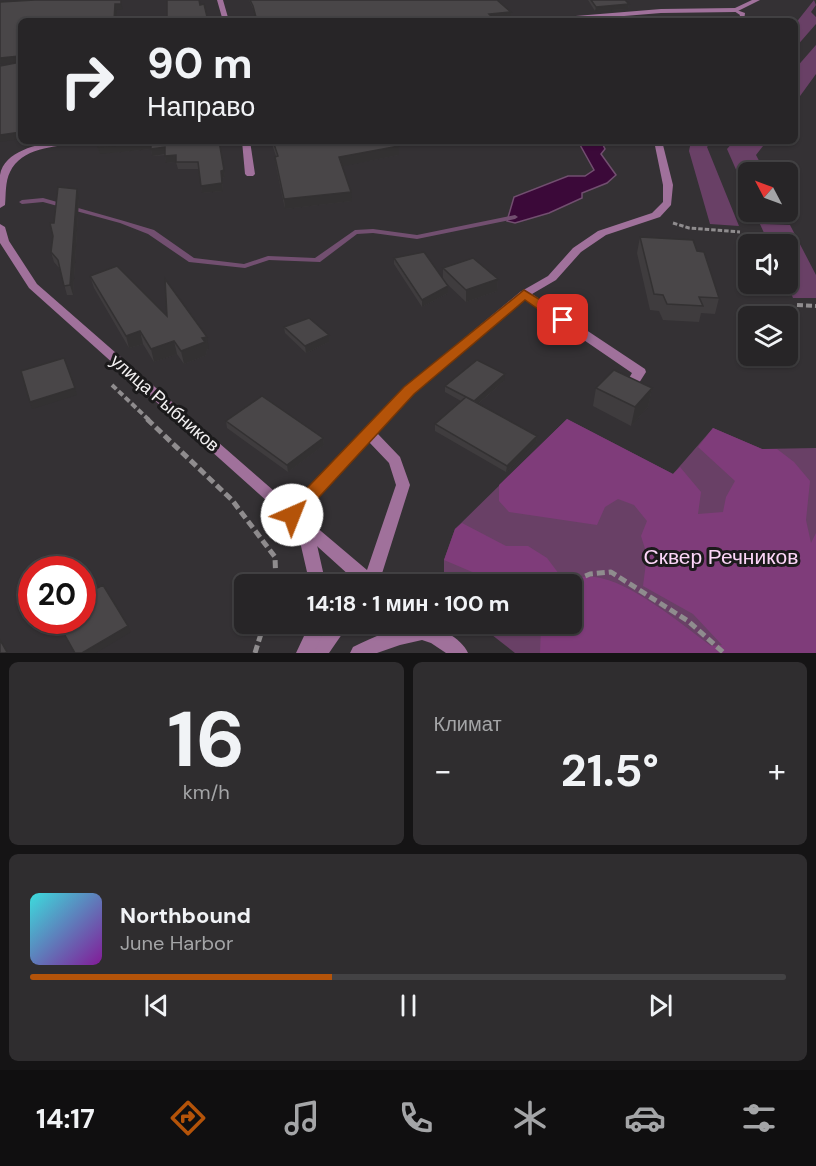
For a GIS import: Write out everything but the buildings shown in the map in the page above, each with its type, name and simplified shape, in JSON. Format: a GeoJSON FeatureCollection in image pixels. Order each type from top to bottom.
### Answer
{"type":"FeatureCollection","features":[{"type":"Feature","properties":{"kind":"street"},"geometry":{"type":"LineString","coordinates":[[220,0],[225,18]]}},
{"type":"Feature","properties":{"kind":"street"},"geometry":{"type":"LineString","coordinates":[[572,18],[661,10],[736,10],[758,0]]}},
{"type":"Feature","properties":{"kind":"street"},"geometry":{"type":"LineString","coordinates":[[736,10],[743,14],[742,18]]}},
{"type":"Feature","properties":{"kind":"street"},"geometry":{"type":"LineString","coordinates":[[0,205],[5,171],[18,156],[41,147],[59,144]]}},
{"type":"Feature","properties":{"kind":"street"},"geometry":{"type":"LineString","coordinates":[[246,144],[250,174]]}},
{"type":"Feature","properties":{"kind":"street"},"geometry":{"type":"LineString","coordinates":[[358,574],[292,515],[409,391],[524,294],[552,278],[577,250],[602,232],[656,215],[668,202],[668,185],[659,144]]}},
{"type":"Feature","properties":{"kind":"street","name":"улица Рыбников"},"geometry":{"type":"LineString","coordinates":[[0,227],[4,241],[33,286],[292,515],[309,545],[316,574]]}},
{"type":"Feature","properties":{"kind":"street"},"geometry":{"type":"LineString","coordinates":[[524,294],[640,372],[634,380]]}},
{"type":"Feature","properties":{"kind":"street"},"geometry":{"type":"LineString","coordinates":[[370,434],[395,461],[403,486],[374,574]]}},
{"type":"Feature","properties":{"kind":"street"},"geometry":{"type":"LineString","coordinates":[[305,653],[313,634]]}},
{"type":"Feature","properties":{"kind":"street"},"geometry":{"type":"LineString","coordinates":[[318,653],[332,634]]}},
{"type":"Feature","properties":{"kind":"street"},"geometry":{"type":"LineString","coordinates":[[358,653],[402,634]]}},
{"type":"Feature","properties":{"kind":"street"},"geometry":{"type":"LineString","coordinates":[[430,634],[445,641],[459,653]]}},
{"type":"Feature","properties":{"kind":"path"},"geometry":{"type":"LineString","coordinates":[[656,215],[689,228],[740,232]]}},
{"type":"Feature","properties":{"kind":"path"},"geometry":{"type":"LineString","coordinates":[[797,305],[816,306]]}},
{"type":"Feature","properties":{"kind":"path"},"geometry":{"type":"LineString","coordinates":[[112,385],[232,500],[275,557],[276,574]]}},
{"type":"Feature","properties":{"kind":"path"},"geometry":{"type":"LineString","coordinates":[[582,577],[611,572],[688,621],[724,653]]}},
{"type":"Feature","properties":{"kind":"path"},"geometry":{"type":"LineString","coordinates":[[255,653],[261,634]]}},
{"type":"Feature","properties":{"kind":"green space"},"geometry":{"type":"Polygon","coordinates":[[[814,0],[816,5],[811,12],[816,17],[816,24],[798,45],[798,20],[814,0]]]}},
{"type":"Feature","properties":{"kind":"green space"},"geometry":{"type":"Polygon","coordinates":[[[816,45],[816,74],[798,99],[798,66],[816,45]]]}},
{"type":"Feature","properties":{"kind":"green space"},"geometry":{"type":"Polygon","coordinates":[[[690,144],[710,144],[707,147],[739,226],[710,224],[689,151],[690,144]]]}},
{"type":"Feature","properties":{"kind":"green space"},"geometry":{"type":"Polygon","coordinates":[[[731,144],[765,144],[756,155],[760,162],[738,162],[738,174],[727,149],[731,144]]]}},
{"type":"Feature","properties":{"kind":"green space"},"geometry":{"type":"Polygon","coordinates":[[[760,224],[790,225],[795,234],[764,234],[760,224]]]}},
{"type":"Feature","properties":{"kind":"green space"},"geometry":{"type":"Polygon","coordinates":[[[798,240],[816,275],[816,298],[793,298],[791,294],[798,294],[798,240]]]}},
{"type":"Feature","properties":{"kind":"green space","name":"Сквер Речников"},"geometry":{"type":"Polygon","coordinates":[[[567,419],[673,474],[713,428],[762,449],[816,448],[816,653],[515,653],[491,634],[582,634],[582,574],[444,574],[444,560],[455,529],[567,419]]]}},
{"type":"Feature","properties":{"kind":"green space","name":"Сквер Речников"},"geometry":{"type":"Polygon","coordinates":[[[567,419],[673,474],[680,467],[701,492],[698,514],[723,512],[726,497],[735,481],[698,447],[713,428],[762,449],[777,449],[794,462],[810,481],[806,520],[811,543],[816,533],[816,653],[540,653],[541,634],[582,634],[582,577],[609,580],[624,587],[656,605],[711,646],[722,645],[693,614],[643,586],[647,555],[641,536],[647,521],[634,505],[618,499],[605,507],[597,525],[509,512],[499,501],[499,485],[567,419]]]}},
{"type":"Feature","properties":{"kind":"green space","name":"Сквер Речников"},"geometry":{"type":"Polygon","coordinates":[[[462,523],[506,546],[528,546],[547,558],[559,574],[477,574],[444,560],[455,529],[462,523]]]}},
{"type":"Feature","properties":{"kind":"shaded area"},"geometry":{"type":"Polygon","coordinates":[[[580,144],[602,144],[605,149],[601,154],[616,175],[607,183],[582,193],[582,198],[549,213],[515,223],[507,221],[514,197],[568,176],[585,176],[594,170],[580,144]]]}},
{"type":"Feature","properties":{"kind":"waterway"},"geometry":{"type":"LineString","coordinates":[[22,202],[43,200],[122,222],[151,232],[192,260],[245,266],[268,258],[317,260],[355,232],[373,231],[417,237],[515,217]]}},
{"type":"Feature","properties":{"kind":"route"},"geometry":{"type":"LineString","coordinates":[[292,515],[409,391],[524,294],[563,320]]}}]}
